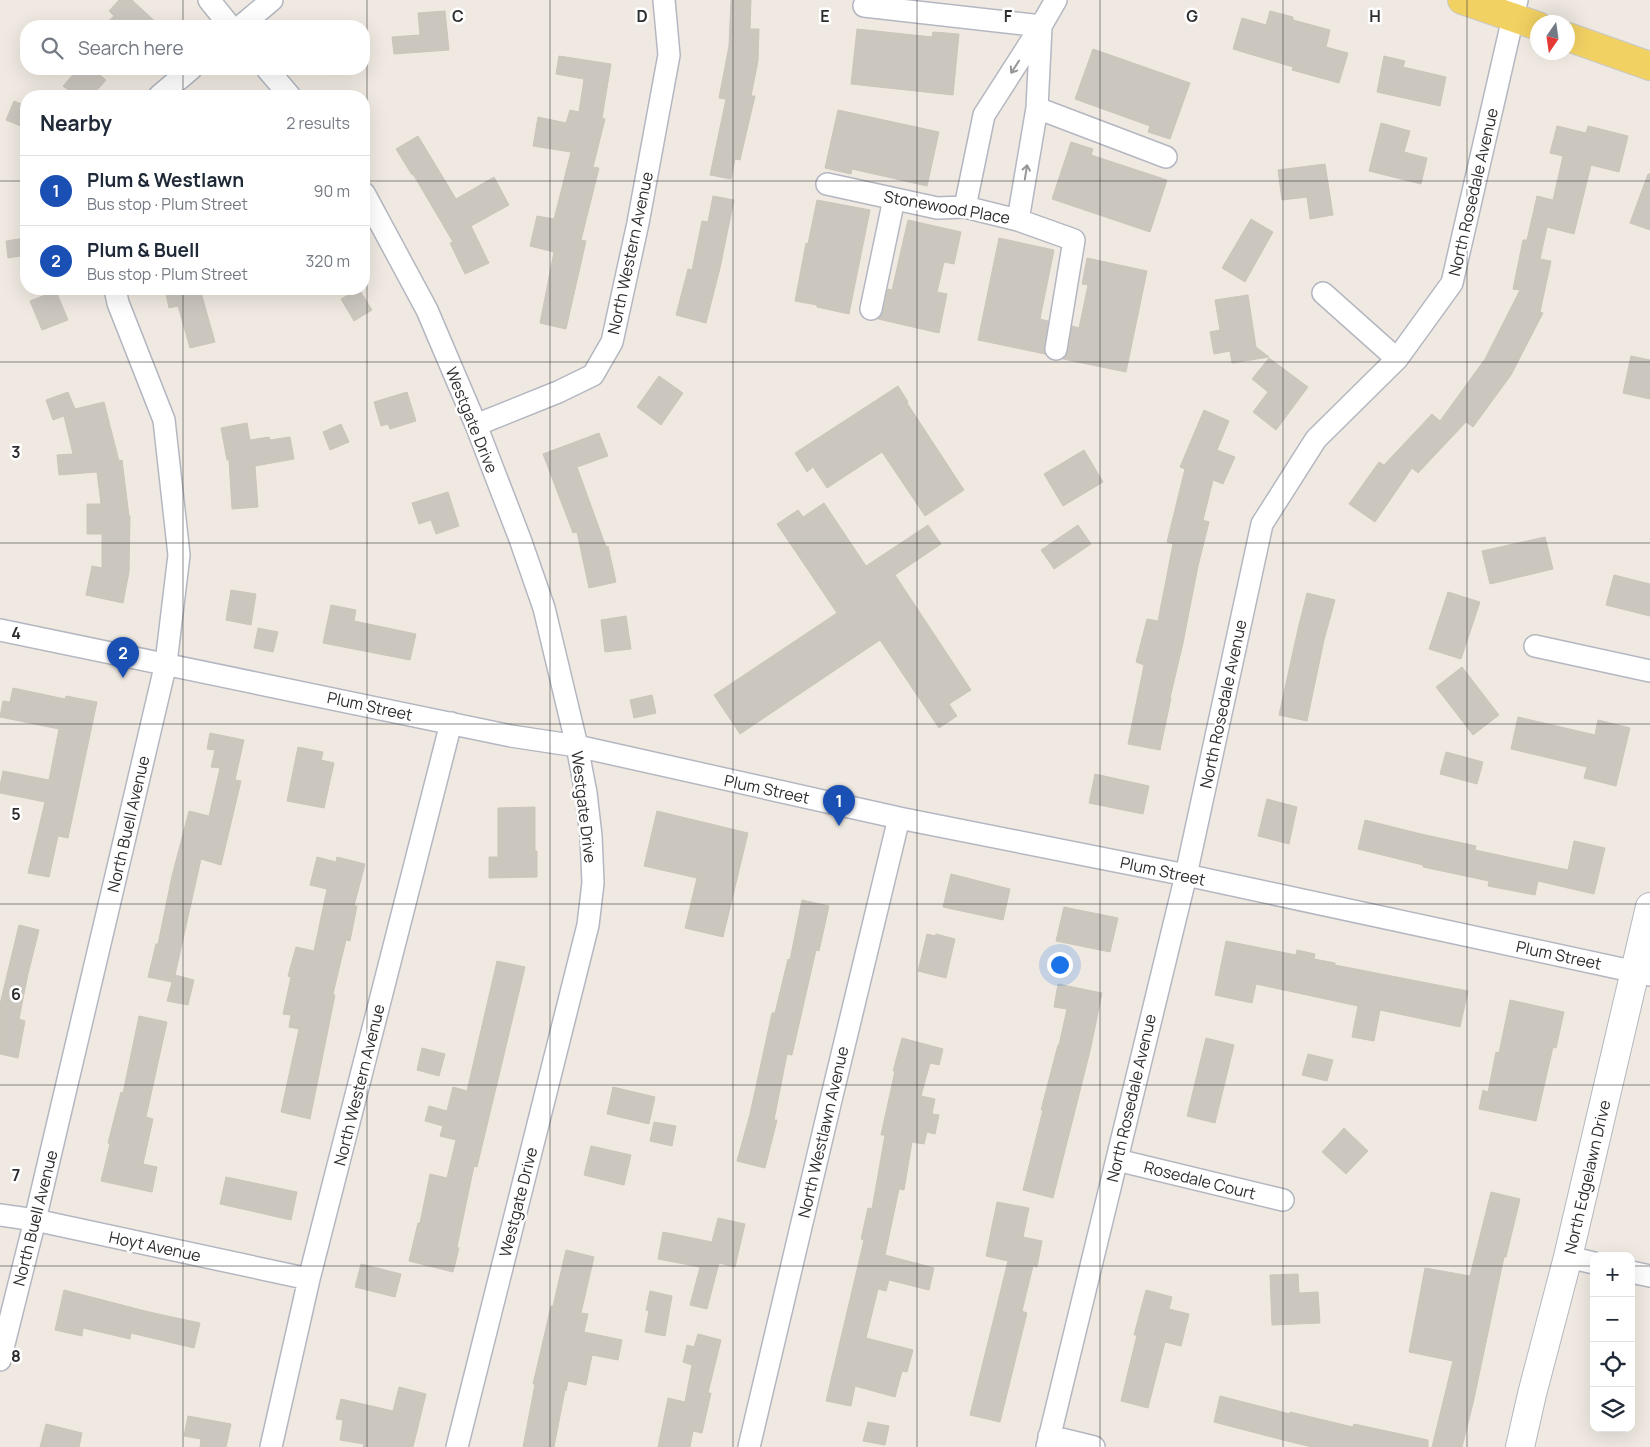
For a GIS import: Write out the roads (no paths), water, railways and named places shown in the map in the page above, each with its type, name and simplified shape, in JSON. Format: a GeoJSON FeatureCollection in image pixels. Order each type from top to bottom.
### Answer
{"type":"FeatureCollection","features":[{"type":"Feature","properties":{"kind":"main road"},"geometry":{"type":"LineString","coordinates":[[1462,0],[1523,15]]}},
{"type":"Feature","properties":{"kind":"main road"},"geometry":{"type":"LineString","coordinates":[[1575,39],[1650,66]]}},
{"type":"Feature","properties":{"kind":"street"},"geometry":{"type":"LineString","coordinates":[[209,0],[225,20]]}},
{"type":"Feature","properties":{"kind":"street"},"geometry":{"type":"LineString","coordinates":[[248,20],[272,0]]}},
{"type":"Feature","properties":{"kind":"street","name":"North Western Avenue"},"geometry":{"type":"LineString","coordinates":[[476,425],[558,392],[593,375],[612,342],[638,223],[669,55],[664,0]]}},
{"type":"Feature","properties":{"kind":"street"},"geometry":{"type":"LineString","coordinates":[[1018,220],[1036,108],[1041,26],[1045,0]]}},
{"type":"Feature","properties":{"kind":"street"},"geometry":{"type":"LineString","coordinates":[[965,207],[984,115],[1056,0]]}},
{"type":"Feature","properties":{"kind":"street"},"geometry":{"type":"LineString","coordinates":[[864,6],[1041,26]]}},
{"type":"Feature","properties":{"kind":"street","name":"North Rosedale Avenue"},"geometry":{"type":"LineString","coordinates":[[1048,1441],[1186,875],[1262,524],[1316,439],[1396,359],[1452,283],[1523,15]]}},
{"type":"Feature","properties":{"kind":"street"},"geometry":{"type":"LineString","coordinates":[[166,90],[184,75]]}},
{"type":"Feature","properties":{"kind":"street"},"geometry":{"type":"LineString","coordinates":[[272,75],[285,90]]}},
{"type":"Feature","properties":{"kind":"street"},"geometry":{"type":"LineString","coordinates":[[1036,108],[1166,157]]}},
{"type":"Feature","properties":{"kind":"street","name":"Stonewood Place"},"geometry":{"type":"LineString","coordinates":[[827,184],[937,208],[965,207],[1018,220],[1074,240],[1056,349]]}},
{"type":"Feature","properties":{"kind":"street"},"geometry":{"type":"LineString","coordinates":[[871,309],[894,198]]}},
{"type":"Feature","properties":{"kind":"street","name":"Westgate Drive"},"geometry":{"type":"LineString","coordinates":[[370,204],[427,310],[476,425],[520,539],[544,608],[577,746],[586,793],[590,836],[593,883],[588,925],[457,1447]]}},
{"type":"Feature","properties":{"kind":"street"},"geometry":{"type":"LineString","coordinates":[[1323,293],[1396,359]]}},
{"type":"Feature","properties":{"kind":"street","name":"North Buell Avenue"},"geometry":{"type":"LineString","coordinates":[[0,1360],[35,1220],[166,664],[179,555],[164,420],[116,295]]}},
{"type":"Feature","properties":{"kind":"street","name":"Plum Street"},"geometry":{"type":"LineString","coordinates":[[0,630],[511,736],[577,746],[900,818],[1186,875],[1642,973]]}},
{"type":"Feature","properties":{"kind":"street"},"geometry":{"type":"LineString","coordinates":[[1535,646],[1650,671]]}},
{"type":"Feature","properties":{"kind":"street","name":"North Western Avenue"},"geometry":{"type":"LineString","coordinates":[[271,1447],[310,1279],[452,724]]}},
{"type":"Feature","properties":{"kind":"street","name":"North Westlawn Avenue"},"geometry":{"type":"LineString","coordinates":[[749,1447],[900,818]]}},
{"type":"Feature","properties":{"kind":"street","name":"North Edgelawn Drive"},"geometry":{"type":"LineString","coordinates":[[1520,1447],[1532,1394],[1581,1260],[1642,973],[1650,907]]}},
{"type":"Feature","properties":{"kind":"street","name":"Rosedale Court"},"geometry":{"type":"LineString","coordinates":[[1117,1160],[1283,1200]]}},
{"type":"Feature","properties":{"kind":"street","name":"Hoyt Avenue"},"geometry":{"type":"LineString","coordinates":[[0,1215],[35,1220],[310,1279]]}},
{"type":"Feature","properties":{"kind":"street"},"geometry":{"type":"LineString","coordinates":[[1635,1273],[1650,1276]]}},
{"type":"Feature","properties":{"kind":"street"},"geometry":{"type":"LineString","coordinates":[[1048,1441],[1094,1447]]}},
{"type":"Feature","properties":{"kind":"place","name":"Plum & Buell"},"geometry":{"type":"Point","coordinates":[123,678]}},
{"type":"Feature","properties":{"kind":"place","name":"Plum & Westlawn"},"geometry":{"type":"Point","coordinates":[839,826]}}]}
